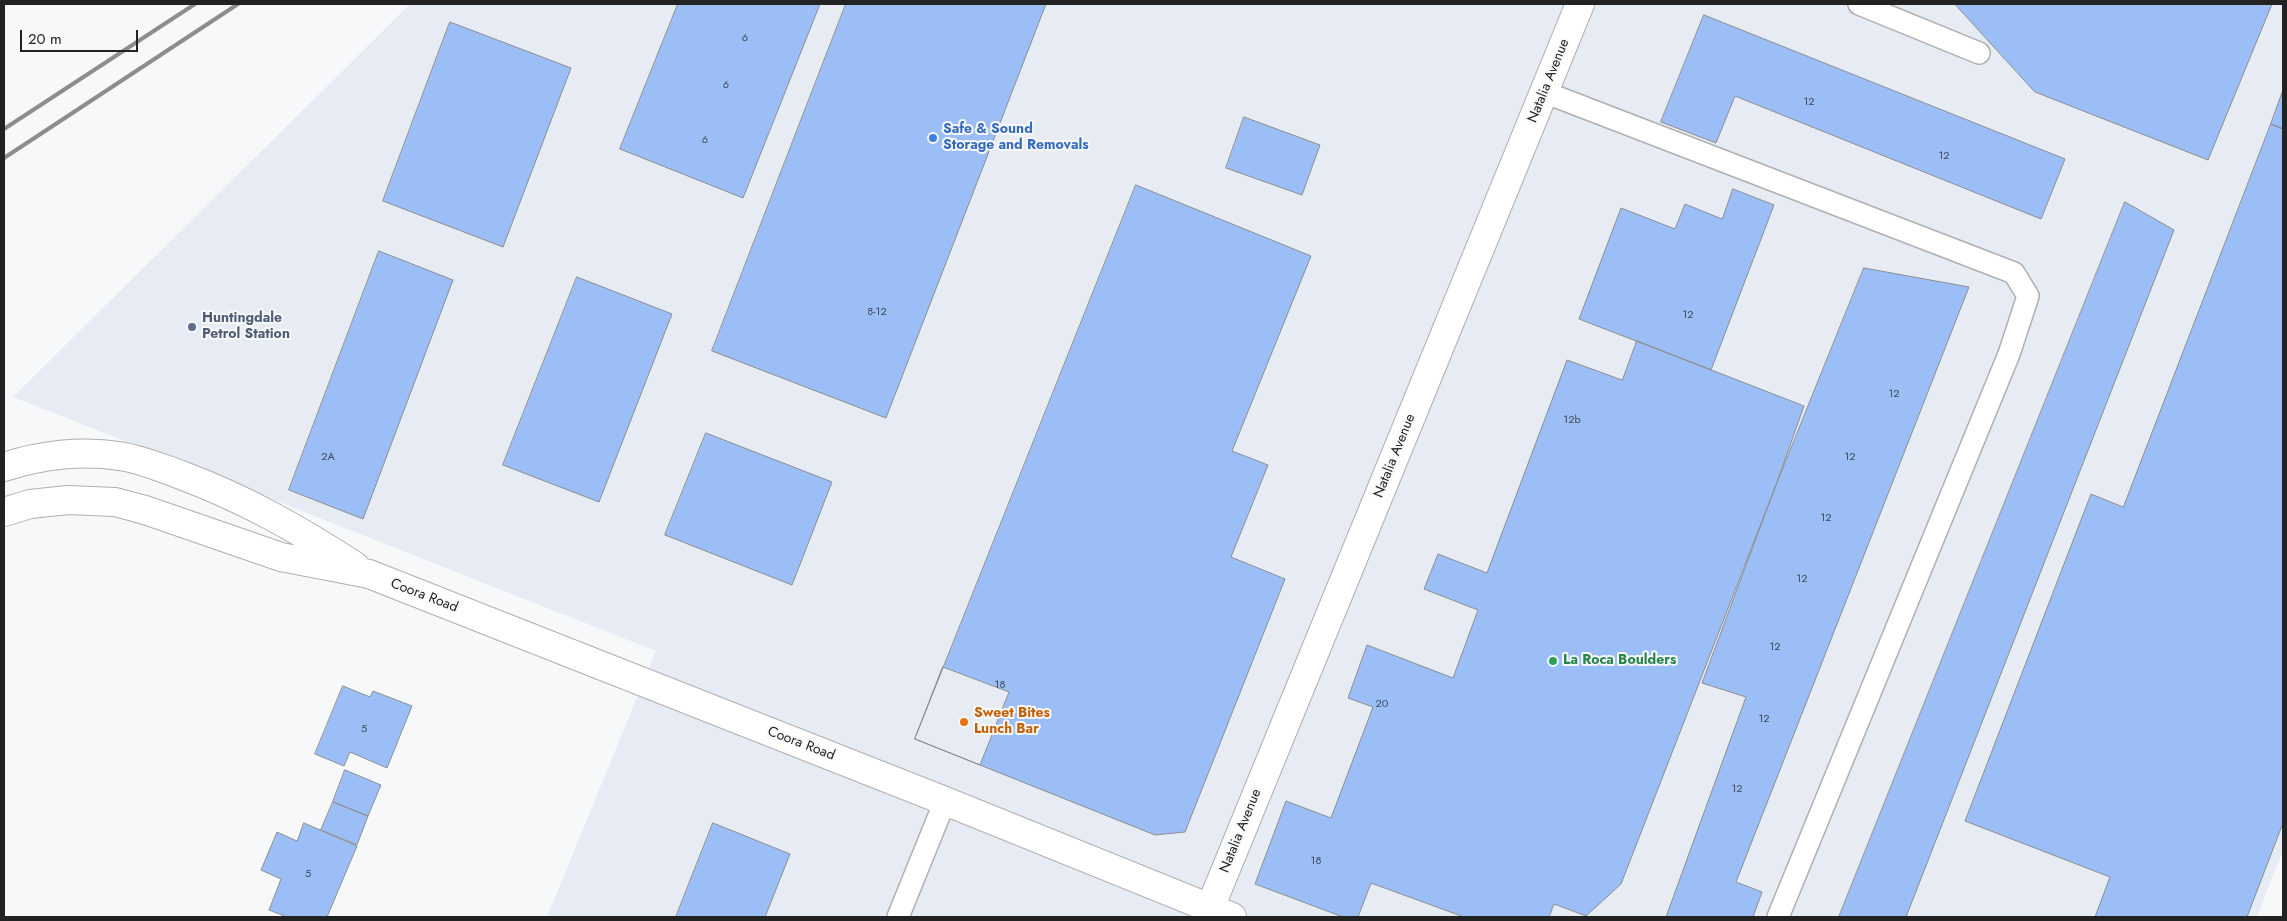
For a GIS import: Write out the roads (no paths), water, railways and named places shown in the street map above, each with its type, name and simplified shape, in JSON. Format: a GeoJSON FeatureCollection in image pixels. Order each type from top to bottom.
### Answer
{"type":"FeatureCollection","features":[{"type":"Feature","properties":{"kind":"street","name":"Natalia Avenue"},"geometry":{"type":"LineString","coordinates":[[1221,913],[1580,4]]}},
{"type":"Feature","properties":{"kind":"street","name":"Coora Road"},"geometry":{"type":"LineString","coordinates":[[4,468],[47,456],[96,453],[147,462],[213,487],[290,525],[369,574],[945,801],[1221,913]]}},
{"type":"Feature","properties":{"kind":"street","name":"Coora Road"},"geometry":{"type":"LineString","coordinates":[[4,512],[30,504],[90,500],[115,502],[145,510],[281,557],[369,574]]}},
{"type":"Feature","properties":{"kind":"lane"},"geometry":{"type":"LineString","coordinates":[[1859,4],[1979,53]]}},
{"type":"Feature","properties":{"kind":"lane"},"geometry":{"type":"LineString","coordinates":[[1544,92],[2014,273],[2028,296],[2009,354],[1778,917]]}},
{"type":"Feature","properties":{"kind":"lane"},"geometry":{"type":"LineString","coordinates":[[898,917],[945,801]]}},
{"type":"Feature","properties":{"kind":"railway"},"geometry":{"type":"LineString","coordinates":[[4,129],[195,4]]}},
{"type":"Feature","properties":{"kind":"railway"},"geometry":{"type":"LineString","coordinates":[[4,158],[238,4]]}},
{"type":"Feature","properties":{"kind":"place","name":"Safe & Sound Storage and Removals"},"geometry":{"type":"Point","coordinates":[933,138]}},
{"type":"Feature","properties":{"kind":"place","name":"Huntingdale Petrol Station"},"geometry":{"type":"Point","coordinates":[192,327]}},
{"type":"Feature","properties":{"kind":"place","name":"La Roca Boulders"},"geometry":{"type":"Point","coordinates":[1553,661]}},
{"type":"Feature","properties":{"kind":"place","name":"Sweet Bites Lunch Bar"},"geometry":{"type":"Point","coordinates":[964,722]}}]}
